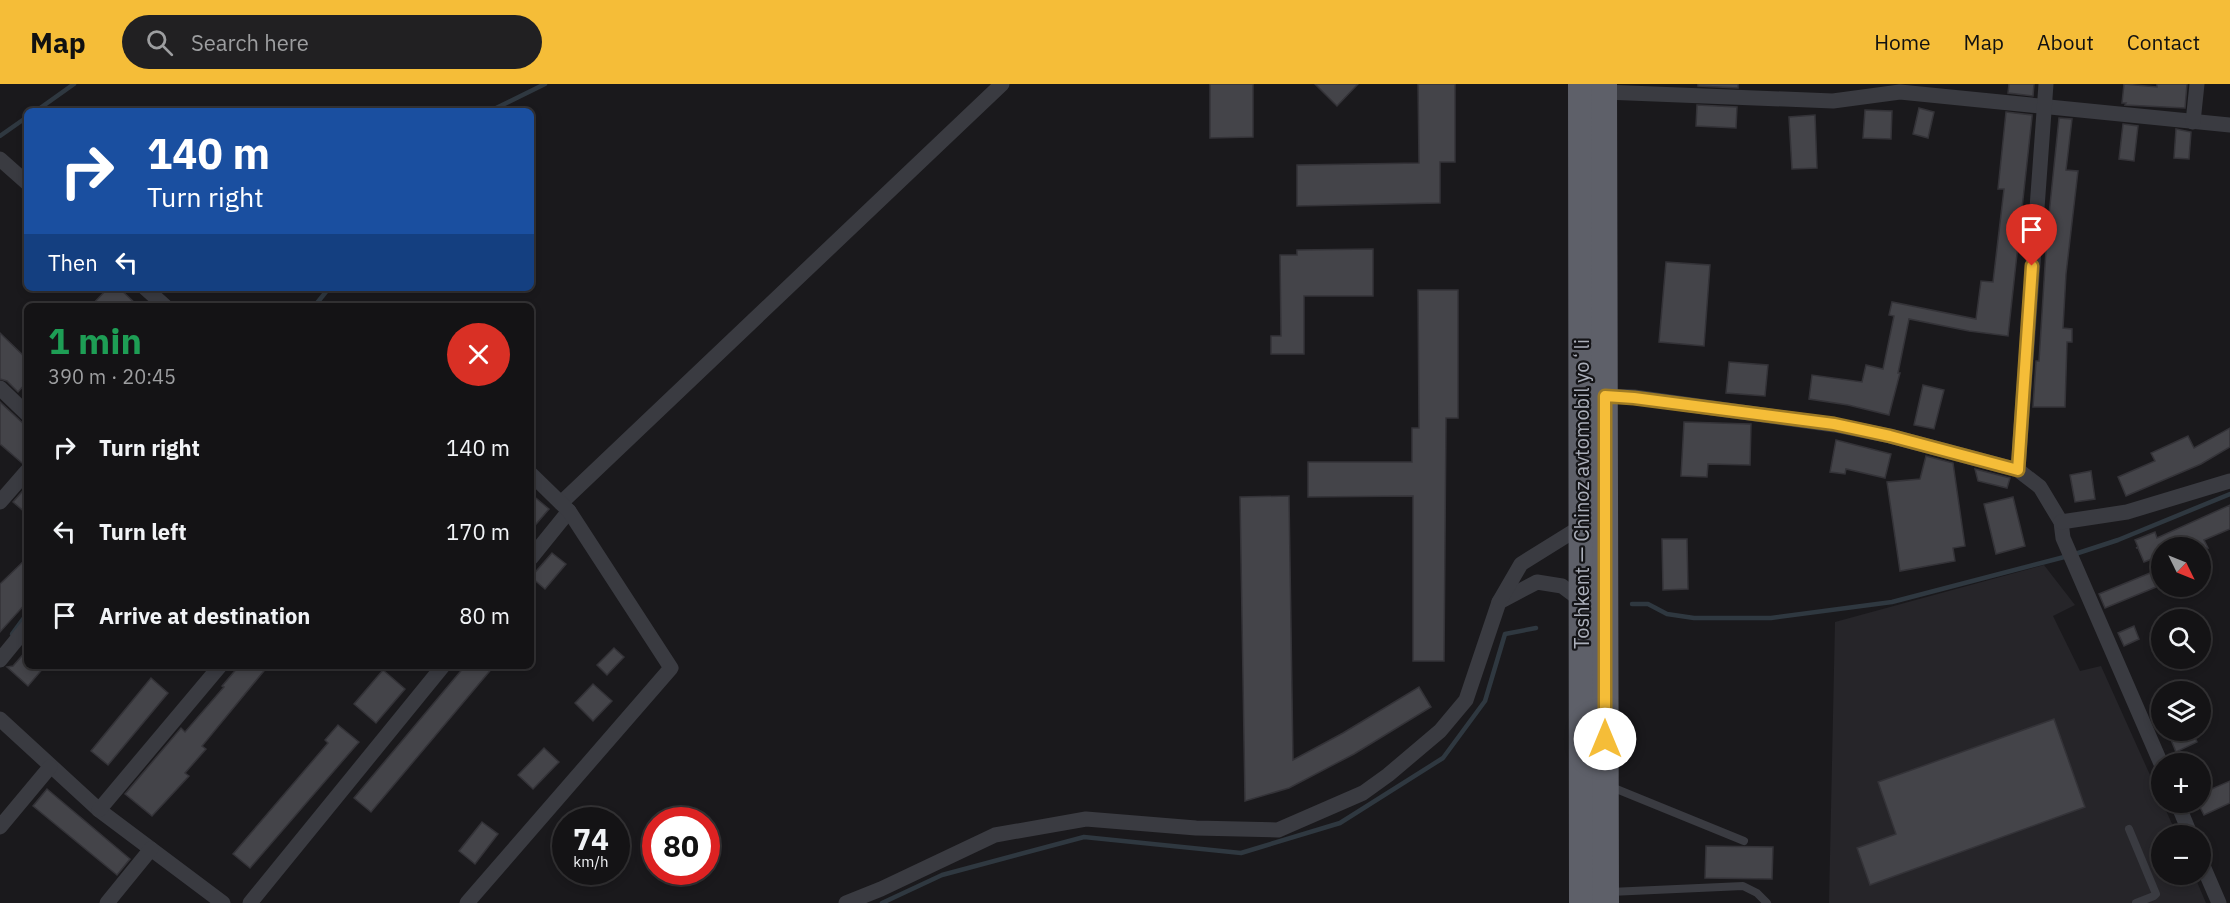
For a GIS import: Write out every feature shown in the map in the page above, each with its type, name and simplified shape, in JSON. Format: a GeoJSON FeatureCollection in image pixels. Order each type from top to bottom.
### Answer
{"type":"FeatureCollection","features":[{"type":"Feature","properties":{"kind":"highway","name":"Toshkent — Chinoz avtomobil yoʻli"},"geometry":{"type":"LineString","coordinates":[[1582,903],[1582,526],[1593,147],[1597,87]]}},
{"type":"Feature","properties":{"kind":"highway","name":"Toshkent — Chinoz avtomobil yoʻli"},"geometry":{"type":"LineString","coordinates":[[1593,147],[1605,396],[1606,897]]}},
{"type":"Feature","properties":{"kind":"street"},"geometry":{"type":"LineString","coordinates":[[534,554],[565,507],[1002,84]]}},
{"type":"Feature","properties":{"kind":"street"},"geometry":{"type":"LineString","coordinates":[[2018,470],[2046,84]]}},
{"type":"Feature","properties":{"kind":"street"},"geometry":{"type":"LineString","coordinates":[[2193,122],[2197,84]]}},
{"type":"Feature","properties":{"kind":"street"},"geometry":{"type":"LineString","coordinates":[[1597,87],[1833,101],[1892,89],[1900,92],[2230,125]]}},
{"type":"Feature","properties":{"kind":"street"},"geometry":{"type":"LineString","coordinates":[[0,159],[24,180]]}},
{"type":"Feature","properties":{"kind":"street"},"geometry":{"type":"LineString","coordinates":[[148,291],[162,303]]}},
{"type":"Feature","properties":{"kind":"street"},"geometry":{"type":"LineString","coordinates":[[0,388],[24,411]]}},
{"type":"Feature","properties":{"kind":"street"},"geometry":{"type":"LineString","coordinates":[[1605,396],[1645,399],[1834,424],[1890,436],[2018,470],[2040,487],[2061,522],[2063,538],[2156,753]]}},
{"type":"Feature","properties":{"kind":"street"},"geometry":{"type":"LineString","coordinates":[[0,502],[24,474]]}},
{"type":"Feature","properties":{"kind":"street"},"geometry":{"type":"LineString","coordinates":[[467,903],[670,668],[565,507],[534,477]]}},
{"type":"Feature","properties":{"kind":"street"},"geometry":{"type":"LineString","coordinates":[[2061,522],[2127,512],[2230,481]]}},
{"type":"Feature","properties":{"kind":"street"},"geometry":{"type":"LineString","coordinates":[[846,903],[995,835],[1086,819],[1196,828],[1278,830],[1363,793],[1440,731],[1466,700],[1498,602],[1521,564],[1582,526]]}},
{"type":"Feature","properties":{"kind":"street"},"geometry":{"type":"LineString","coordinates":[[1498,602],[1537,582],[1562,586],[1582,601]]}},
{"type":"Feature","properties":{"kind":"street"},"geometry":{"type":"LineString","coordinates":[[0,660],[24,631]]}},
{"type":"Feature","properties":{"kind":"street"},"geometry":{"type":"LineString","coordinates":[[99,810],[217,669]]}},
{"type":"Feature","properties":{"kind":"street"},"geometry":{"type":"LineString","coordinates":[[250,903],[441,669]]}},
{"type":"Feature","properties":{"kind":"street"},"geometry":{"type":"LineString","coordinates":[[0,719],[99,810],[223,903]]}},
{"type":"Feature","properties":{"kind":"street"},"geometry":{"type":"LineString","coordinates":[[0,827],[50,767]]}},
{"type":"Feature","properties":{"kind":"street"},"geometry":{"type":"LineString","coordinates":[[107,903],[151,849]]}},
{"type":"Feature","properties":{"kind":"street"},"geometry":{"type":"LineString","coordinates":[[2211,884],[2219,903]]}},
{"type":"Feature","properties":{"kind":"lane"},"geometry":{"type":"LineString","coordinates":[[1606,784],[1744,840]]}},
{"type":"Feature","properties":{"kind":"lane"},"geometry":{"type":"LineString","coordinates":[[2129,829],[2156,894],[2136,903]]}},
{"type":"Feature","properties":{"kind":"lane"},"geometry":{"type":"LineString","coordinates":[[1606,897],[1743,886],[1756,893],[1767,903]]}},
{"type":"Feature","properties":{"kind":"shaded area"},"geometry":{"type":"Polygon","coordinates":[[[2044,565],[2075,605],[2053,616],[2080,671],[2101,666],[2151,777],[2151,813],[2167,813],[2173,825],[2151,825],[2151,885],[2198,885],[2206,903],[1829,903],[1835,622],[2044,565]]]}},
{"type":"Feature","properties":{"kind":"building"},"geometry":{"type":"Polygon","coordinates":[[[1210,84],[1253,84],[1253,137],[1210,138],[1210,84]]]}},
{"type":"Feature","properties":{"kind":"building"},"geometry":{"type":"Polygon","coordinates":[[[1315,84],[1358,84],[1337,106],[1315,84]]]}},
{"type":"Feature","properties":{"kind":"building"},"geometry":{"type":"Polygon","coordinates":[[[1418,84],[1455,84],[1455,162],[1440,162],[1440,203],[1297,206],[1297,165],[1419,163],[1418,84]]]}},
{"type":"Feature","properties":{"kind":"building"},"geometry":{"type":"Polygon","coordinates":[[[1698,84],[1738,84],[1738,88],[1698,86],[1698,84]]]}},
{"type":"Feature","properties":{"kind":"building"},"geometry":{"type":"Polygon","coordinates":[[[2009,84],[2034,84],[2033,96],[2008,93],[2009,84]]]}},
{"type":"Feature","properties":{"kind":"building"},"geometry":{"type":"Polygon","coordinates":[[[2124,84],[2157,87],[2157,84],[2187,84],[2185,108],[2125,105],[2126,103],[2122,103],[2124,84]]]}},
{"type":"Feature","properties":{"kind":"building"},"geometry":{"type":"Polygon","coordinates":[[[1697,105],[1737,107],[1736,128],[1696,126],[1697,105]]]}},
{"type":"Feature","properties":{"kind":"building"},"geometry":{"type":"Polygon","coordinates":[[[1919,108],[1934,112],[1928,138],[1913,134],[1919,108]]]}},
{"type":"Feature","properties":{"kind":"building"},"geometry":{"type":"Polygon","coordinates":[[[1865,110],[1892,111],[1891,139],[1863,138],[1865,110]]]}},
{"type":"Feature","properties":{"kind":"building"},"geometry":{"type":"Polygon","coordinates":[[[2006,112],[2032,115],[2008,336],[1909,319],[1898,373],[1900,373],[1889,415],[1809,399],[1812,375],[1862,382],[1866,365],[1883,369],[1894,316],[1889,315],[1892,302],[1976,319],[1981,281],[1993,282],[2004,189],[1998,189],[2006,112]]]}},
{"type":"Feature","properties":{"kind":"building"},"geometry":{"type":"Polygon","coordinates":[[[1815,115],[1817,168],[1792,169],[1789,117],[1815,115]]]}},
{"type":"Feature","properties":{"kind":"building"},"geometry":{"type":"Polygon","coordinates":[[[2059,118],[2072,119],[2066,170],[2078,171],[2066,274],[2063,328],[2072,329],[2072,342],[2067,342],[2065,407],[2033,407],[2036,361],[2039,361],[2047,234],[2059,118]]]}},
{"type":"Feature","properties":{"kind":"building"},"geometry":{"type":"Polygon","coordinates":[[[2123,124],[2138,126],[2134,161],[2119,159],[2123,124]]]}},
{"type":"Feature","properties":{"kind":"building"},"geometry":{"type":"Polygon","coordinates":[[[2176,129],[2191,132],[2189,159],[2174,158],[2176,129]]]}},
{"type":"Feature","properties":{"kind":"building"},"geometry":{"type":"Polygon","coordinates":[[[1373,249],[1373,296],[1304,296],[1304,354],[1271,354],[1271,336],[1281,336],[1280,255],[1297,255],[1297,250],[1373,249]]]}},
{"type":"Feature","properties":{"kind":"building"},"geometry":{"type":"Polygon","coordinates":[[[1666,262],[1710,265],[1704,346],[1659,342],[1666,262]]]}},
{"type":"Feature","properties":{"kind":"building"},"geometry":{"type":"Polygon","coordinates":[[[1418,290],[1458,290],[1458,418],[1446,418],[1444,661],[1413,661],[1413,496],[1308,497],[1308,462],[1412,462],[1412,428],[1419,428],[1418,290]]]}},
{"type":"Feature","properties":{"kind":"building"},"geometry":{"type":"Polygon","coordinates":[[[105,291],[122,291],[135,303],[94,303],[105,291]]]}},
{"type":"Feature","properties":{"kind":"building"},"geometry":{"type":"Polygon","coordinates":[[[0,333],[24,356],[24,385],[18,392],[7,381],[0,379],[0,333]]]}},
{"type":"Feature","properties":{"kind":"building"},"geometry":{"type":"Polygon","coordinates":[[[1729,362],[1768,365],[1765,396],[1726,393],[1729,362]]]}},
{"type":"Feature","properties":{"kind":"building"},"geometry":{"type":"Polygon","coordinates":[[[1923,385],[1944,390],[1934,429],[1914,425],[1923,385]]]}},
{"type":"Feature","properties":{"kind":"building"},"geometry":{"type":"Polygon","coordinates":[[[0,402],[24,424],[24,462],[22,463],[0,444],[0,402]]]}},
{"type":"Feature","properties":{"kind":"building"},"geometry":{"type":"Polygon","coordinates":[[[1684,422],[1751,424],[1750,465],[1708,464],[1707,477],[1681,476],[1684,422]]]}},
{"type":"Feature","properties":{"kind":"building"},"geometry":{"type":"Polygon","coordinates":[[[2230,428],[2230,447],[2201,464],[2126,496],[2118,477],[2155,461],[2151,453],[2188,436],[2194,448],[2230,428]]]}},
{"type":"Feature","properties":{"kind":"building"},"geometry":{"type":"Polygon","coordinates":[[[1836,440],[1891,454],[1885,478],[1846,469],[1845,474],[1830,472],[1836,440]]]}},
{"type":"Feature","properties":{"kind":"building"},"geometry":{"type":"Polygon","coordinates":[[[1926,456],[1953,463],[1965,546],[1953,548],[1955,561],[1900,571],[1887,482],[1920,479],[1926,456]]]}},
{"type":"Feature","properties":{"kind":"building"},"geometry":{"type":"Polygon","coordinates":[[[1975,469],[2010,478],[2007,488],[1978,481],[1975,469]]]}},
{"type":"Feature","properties":{"kind":"building"},"geometry":{"type":"Polygon","coordinates":[[[2091,471],[2095,499],[2075,502],[2070,475],[2091,471]]]}},
{"type":"Feature","properties":{"kind":"building"},"geometry":{"type":"Polygon","coordinates":[[[24,489],[24,511],[13,502],[24,489]]]}},
{"type":"Feature","properties":{"kind":"building"},"geometry":{"type":"Polygon","coordinates":[[[534,496],[549,509],[534,526],[534,496]]]}},
{"type":"Feature","properties":{"kind":"building"},"geometry":{"type":"Polygon","coordinates":[[[1289,496],[1293,760],[1419,687],[1431,707],[1354,754],[1289,788],[1245,801],[1240,497],[1289,496]]]}},
{"type":"Feature","properties":{"kind":"building"},"geometry":{"type":"Polygon","coordinates":[[[2013,497],[2025,546],[1996,554],[1984,504],[2013,497]]]}},
{"type":"Feature","properties":{"kind":"building"},"geometry":{"type":"Polygon","coordinates":[[[2230,505],[2230,529],[2211,537],[2159,537],[2230,505]]]}},
{"type":"Feature","properties":{"kind":"building"},"geometry":{"type":"Polygon","coordinates":[[[2155,532],[2157,537],[2151,537],[2151,559],[2144,562],[2136,548],[2138,547],[2135,540],[2155,532]]]}},
{"type":"Feature","properties":{"kind":"building"},"geometry":{"type":"Polygon","coordinates":[[[1662,539],[1687,539],[1688,589],[1663,590],[1662,539]]]}},
{"type":"Feature","properties":{"kind":"building"},"geometry":{"type":"Polygon","coordinates":[[[552,553],[566,564],[545,589],[534,580],[534,574],[552,553]]]}},
{"type":"Feature","properties":{"kind":"building"},"geometry":{"type":"Polygon","coordinates":[[[24,561],[24,605],[0,632],[0,584],[24,561]]]}},
{"type":"Feature","properties":{"kind":"building"},"geometry":{"type":"Polygon","coordinates":[[[2150,573],[2151,575],[2151,589],[2105,608],[2099,594],[2150,573]]]}},
{"type":"Feature","properties":{"kind":"building"},"geometry":{"type":"Polygon","coordinates":[[[2134,626],[2139,639],[2124,646],[2118,633],[2134,626]]]}},
{"type":"Feature","properties":{"kind":"building"},"geometry":{"type":"Polygon","coordinates":[[[614,648],[624,657],[607,675],[597,665],[614,648]]]}},
{"type":"Feature","properties":{"kind":"building"},"geometry":{"type":"Polygon","coordinates":[[[24,653],[24,669],[42,669],[28,686],[7,667],[13,666],[24,653]]]}},
{"type":"Feature","properties":{"kind":"building"},"geometry":{"type":"Polygon","coordinates":[[[236,669],[266,669],[202,746],[206,749],[185,773],[189,776],[152,816],[125,794],[181,728],[185,732],[224,687],[222,686],[236,669]]]}},
{"type":"Feature","properties":{"kind":"building"},"geometry":{"type":"Polygon","coordinates":[[[462,669],[491,669],[371,812],[354,798],[462,669]]]}},
{"type":"Feature","properties":{"kind":"building"},"geometry":{"type":"Polygon","coordinates":[[[383,670],[405,689],[376,723],[354,704],[383,670]]]}},
{"type":"Feature","properties":{"kind":"building"},"geometry":{"type":"Polygon","coordinates":[[[151,678],[168,693],[108,765],[91,751],[151,678]]]}},
{"type":"Feature","properties":{"kind":"building"},"geometry":{"type":"Polygon","coordinates":[[[593,684],[612,701],[593,721],[575,703],[593,684]]]}},
{"type":"Feature","properties":{"kind":"building"},"geometry":{"type":"Polygon","coordinates":[[[2054,719],[2085,807],[1870,885],[1857,848],[1896,834],[1878,782],[2054,719]]]}},
{"type":"Feature","properties":{"kind":"building"},"geometry":{"type":"Polygon","coordinates":[[[338,725],[359,742],[250,868],[233,854],[328,743],[325,740],[338,725]]]}},
{"type":"Feature","properties":{"kind":"building"},"geometry":{"type":"Polygon","coordinates":[[[2172,741],[2197,741],[2197,742],[2176,752],[2172,741]]]}},
{"type":"Feature","properties":{"kind":"building"},"geometry":{"type":"Polygon","coordinates":[[[544,748],[559,762],[533,789],[518,775],[544,748]]]}},
{"type":"Feature","properties":{"kind":"building"},"geometry":{"type":"Polygon","coordinates":[[[2230,781],[2230,803],[2211,812],[2211,789],[2230,781]]]}},
{"type":"Feature","properties":{"kind":"building"},"geometry":{"type":"Polygon","coordinates":[[[47,789],[130,859],[117,875],[33,806],[47,789]]]}},
{"type":"Feature","properties":{"kind":"building"},"geometry":{"type":"Polygon","coordinates":[[[482,822],[498,834],[475,864],[459,851],[482,822]]]}},
{"type":"Feature","properties":{"kind":"building"},"geometry":{"type":"Polygon","coordinates":[[[1706,846],[1773,847],[1772,879],[1705,878],[1706,846]]]}},
{"type":"Feature","properties":{"kind":"waterway"},"geometry":{"type":"LineString","coordinates":[[40,108],[74,84]]}},
{"type":"Feature","properties":{"kind":"waterway"},"geometry":{"type":"LineString","coordinates":[[496,108],[545,84]]}},
{"type":"Feature","properties":{"kind":"waterway"},"geometry":{"type":"LineString","coordinates":[[0,136],[24,119]]}},
{"type":"Feature","properties":{"kind":"waterway"},"geometry":{"type":"LineString","coordinates":[[317,303],[327,291]]}},
{"type":"Feature","properties":{"kind":"waterway"},"geometry":{"type":"LineString","coordinates":[[1632,604],[1648,604],[1667,614],[1694,618],[1771,618],[1892,602],[2072,555],[2118,540],[2230,494]]}},
{"type":"Feature","properties":{"kind":"waterway"},"geometry":{"type":"LineString","coordinates":[[12,634],[24,618]]}},
{"type":"Feature","properties":{"kind":"waterway"},"geometry":{"type":"LineString","coordinates":[[882,903],[942,875],[1084,837],[1241,853],[1340,823],[1443,758],[1485,701],[1505,634],[1536,628]]}},
{"type":"Feature","properties":{"kind":"route"},"geometry":{"type":"LineString","coordinates":[[1605,739],[1605,396],[1834,424],[1890,436],[2018,470],[2032,266]]}}]}
